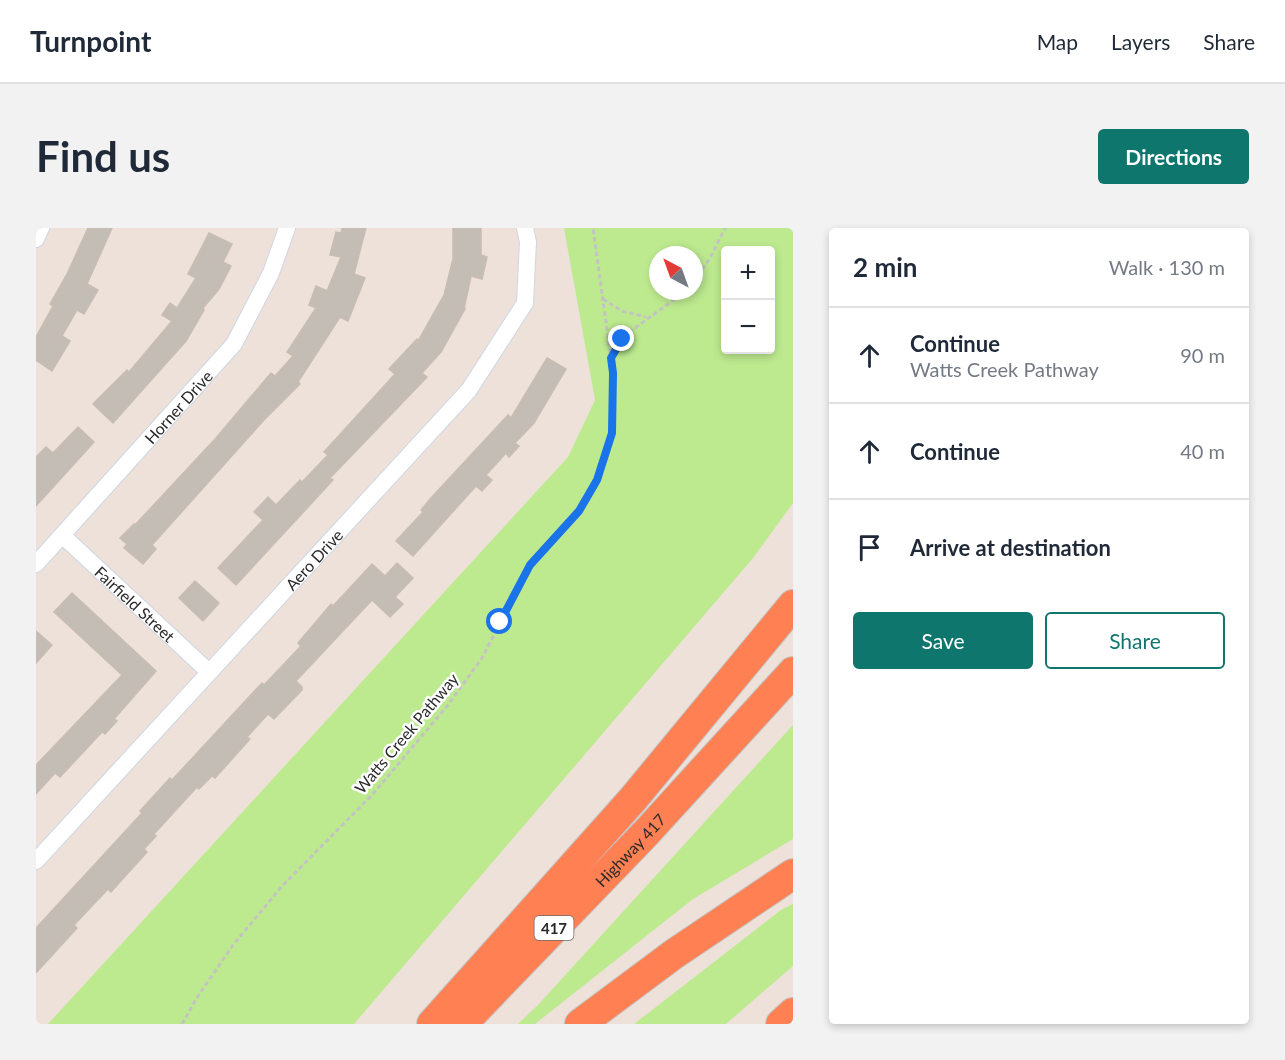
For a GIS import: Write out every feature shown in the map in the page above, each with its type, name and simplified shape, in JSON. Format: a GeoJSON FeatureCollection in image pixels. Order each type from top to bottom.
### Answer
{"type":"FeatureCollection","features":[{"type":"Feature","properties":{"kind":"highway"},"geometry":{"type":"LineString","coordinates":[[432,1024],[633,799],[793,605]]}},
{"type":"Feature","properties":{"kind":"highway","name":"Highway 417"},"geometry":{"type":"LineString","coordinates":[[462,1024],[646,833],[793,672]]}},
{"type":"Feature","properties":{"kind":"highway"},"geometry":{"type":"LineString","coordinates":[[579,1024],[674,954],[793,874]]}},
{"type":"Feature","properties":{"kind":"highway"},"geometry":{"type":"LineString","coordinates":[[781,1024],[793,1013]]}},
{"type":"Feature","properties":{"kind":"street"},"geometry":{"type":"LineString","coordinates":[[36,239],[41,228]]}},
{"type":"Feature","properties":{"kind":"street","name":"Horner Drive"},"geometry":{"type":"LineString","coordinates":[[36,564],[234,344],[271,273],[287,228]]}},
{"type":"Feature","properties":{"kind":"street","name":"Aero Drive"},"geometry":{"type":"LineString","coordinates":[[36,861],[469,390],[525,303],[528,242],[525,228]]}},
{"type":"Feature","properties":{"kind":"street","name":"Fairfield Street"},"geometry":{"type":"LineString","coordinates":[[63,536],[209,672]]}},
{"type":"Feature","properties":{"kind":"path","name":"Watts Creek Pathway"},"geometry":{"type":"LineString","coordinates":[[182,1024],[233,945],[283,885],[372,795],[448,705],[482,658],[530,565],[574,516],[597,480],[612,433],[613,373],[593,228]]}},
{"type":"Feature","properties":{"kind":"path"},"geometry":{"type":"LineString","coordinates":[[703,268],[725,228]]}},
{"type":"Feature","properties":{"kind":"path"},"geometry":{"type":"LineString","coordinates":[[603,299],[622,311],[648,318]]}},
{"type":"Feature","properties":{"kind":"path"},"geometry":{"type":"LineString","coordinates":[[611,358],[628,333],[673,300]]}},
{"type":"Feature","properties":{"kind":"green space"},"geometry":{"type":"Polygon","coordinates":[[[564,228],[793,228],[793,503],[753,558],[354,1024],[48,1024],[568,457],[595,400],[564,228]]]}},
{"type":"Feature","properties":{"kind":"green space"},"geometry":{"type":"Polygon","coordinates":[[[793,725],[793,839],[693,899],[535,1024],[518,1024],[538,1005],[793,725]]]}},
{"type":"Feature","properties":{"kind":"green space"},"geometry":{"type":"Polygon","coordinates":[[[793,904],[793,966],[726,1024],[634,1024],[781,910],[793,904]]]}},
{"type":"Feature","properties":{"kind":"building"},"geometry":{"type":"Polygon","coordinates":[[[88,228],[112,228],[87,284],[98,290],[84,314],[77,310],[62,336],[70,341],[52,371],[36,360],[36,337],[53,306],[50,304],[88,228]]]}},
{"type":"Feature","properties":{"kind":"building"},"geometry":{"type":"Polygon","coordinates":[[[342,228],[366,228],[354,274],[365,278],[348,321],[340,317],[298,382],[300,384],[264,420],[152,545],[156,549],[143,564],[124,548],[127,544],[120,538],[135,525],[216,438],[271,373],[275,376],[293,356],[287,352],[316,308],[309,305],[316,286],[327,291],[341,257],[330,255],[336,232],[341,233],[342,228]]]}},
{"type":"Feature","properties":{"kind":"building"},"geometry":{"type":"Polygon","coordinates":[[[453,228],[481,228],[481,255],[487,257],[482,279],[471,276],[465,309],[441,352],[422,373],[427,377],[330,478],[333,480],[236,585],[218,568],[263,520],[254,512],[268,497],[276,505],[328,455],[324,452],[395,374],[389,369],[417,339],[418,341],[444,295],[453,259],[453,228]]]}},
{"type":"Feature","properties":{"kind":"building"},"geometry":{"type":"Polygon","coordinates":[[[209,233],[232,244],[223,262],[231,266],[219,289],[203,308],[204,310],[186,341],[113,423],[93,404],[127,370],[129,372],[172,321],[162,315],[170,303],[177,308],[196,278],[188,274],[209,233]]]}},
{"type":"Feature","properties":{"kind":"building"},"geometry":{"type":"Polygon","coordinates":[[[547,358],[566,369],[534,423],[515,443],[519,446],[509,457],[506,453],[486,475],[492,480],[482,491],[476,486],[413,556],[396,541],[423,512],[421,510],[430,499],[508,415],[511,418],[547,358]]]}},
{"type":"Feature","properties":{"kind":"building"},"geometry":{"type":"Polygon","coordinates":[[[78,427],[94,442],[36,506],[36,457],[46,447],[53,453],[78,427]]]}},
{"type":"Feature","properties":{"kind":"building"},"geometry":{"type":"Polygon","coordinates":[[[397,563],[413,578],[395,597],[403,604],[390,617],[372,600],[296,681],[302,690],[274,719],[268,714],[247,737],[250,739],[215,778],[212,776],[199,789],[197,787],[154,834],[156,836],[144,849],[147,852],[111,892],[108,889],[74,925],[77,928],[36,973],[36,928],[142,813],[140,811],[170,778],[172,780],[262,683],[264,685],[301,646],[298,643],[331,604],[333,606],[372,564],[385,576],[397,563]]]}},
{"type":"Feature","properties":{"kind":"building"},"geometry":{"type":"Polygon","coordinates":[[[195,581],[219,603],[203,621],[179,598],[195,581]]]}},
{"type":"Feature","properties":{"kind":"building"},"geometry":{"type":"Polygon","coordinates":[[[72,593],[156,671],[114,719],[117,721],[105,734],[102,732],[60,777],[55,773],[36,794],[36,765],[122,675],[54,612],[72,593]]]}},
{"type":"Feature","properties":{"kind":"building"},"geometry":{"type":"Polygon","coordinates":[[[36,631],[52,645],[36,663],[36,631]]]}},
{"type":"Feature","properties":{"kind":"route"},"geometry":{"type":"LineString","coordinates":[[500,622],[530,565],[579,511],[597,480],[612,433],[611,358],[622,339]]}}]}
